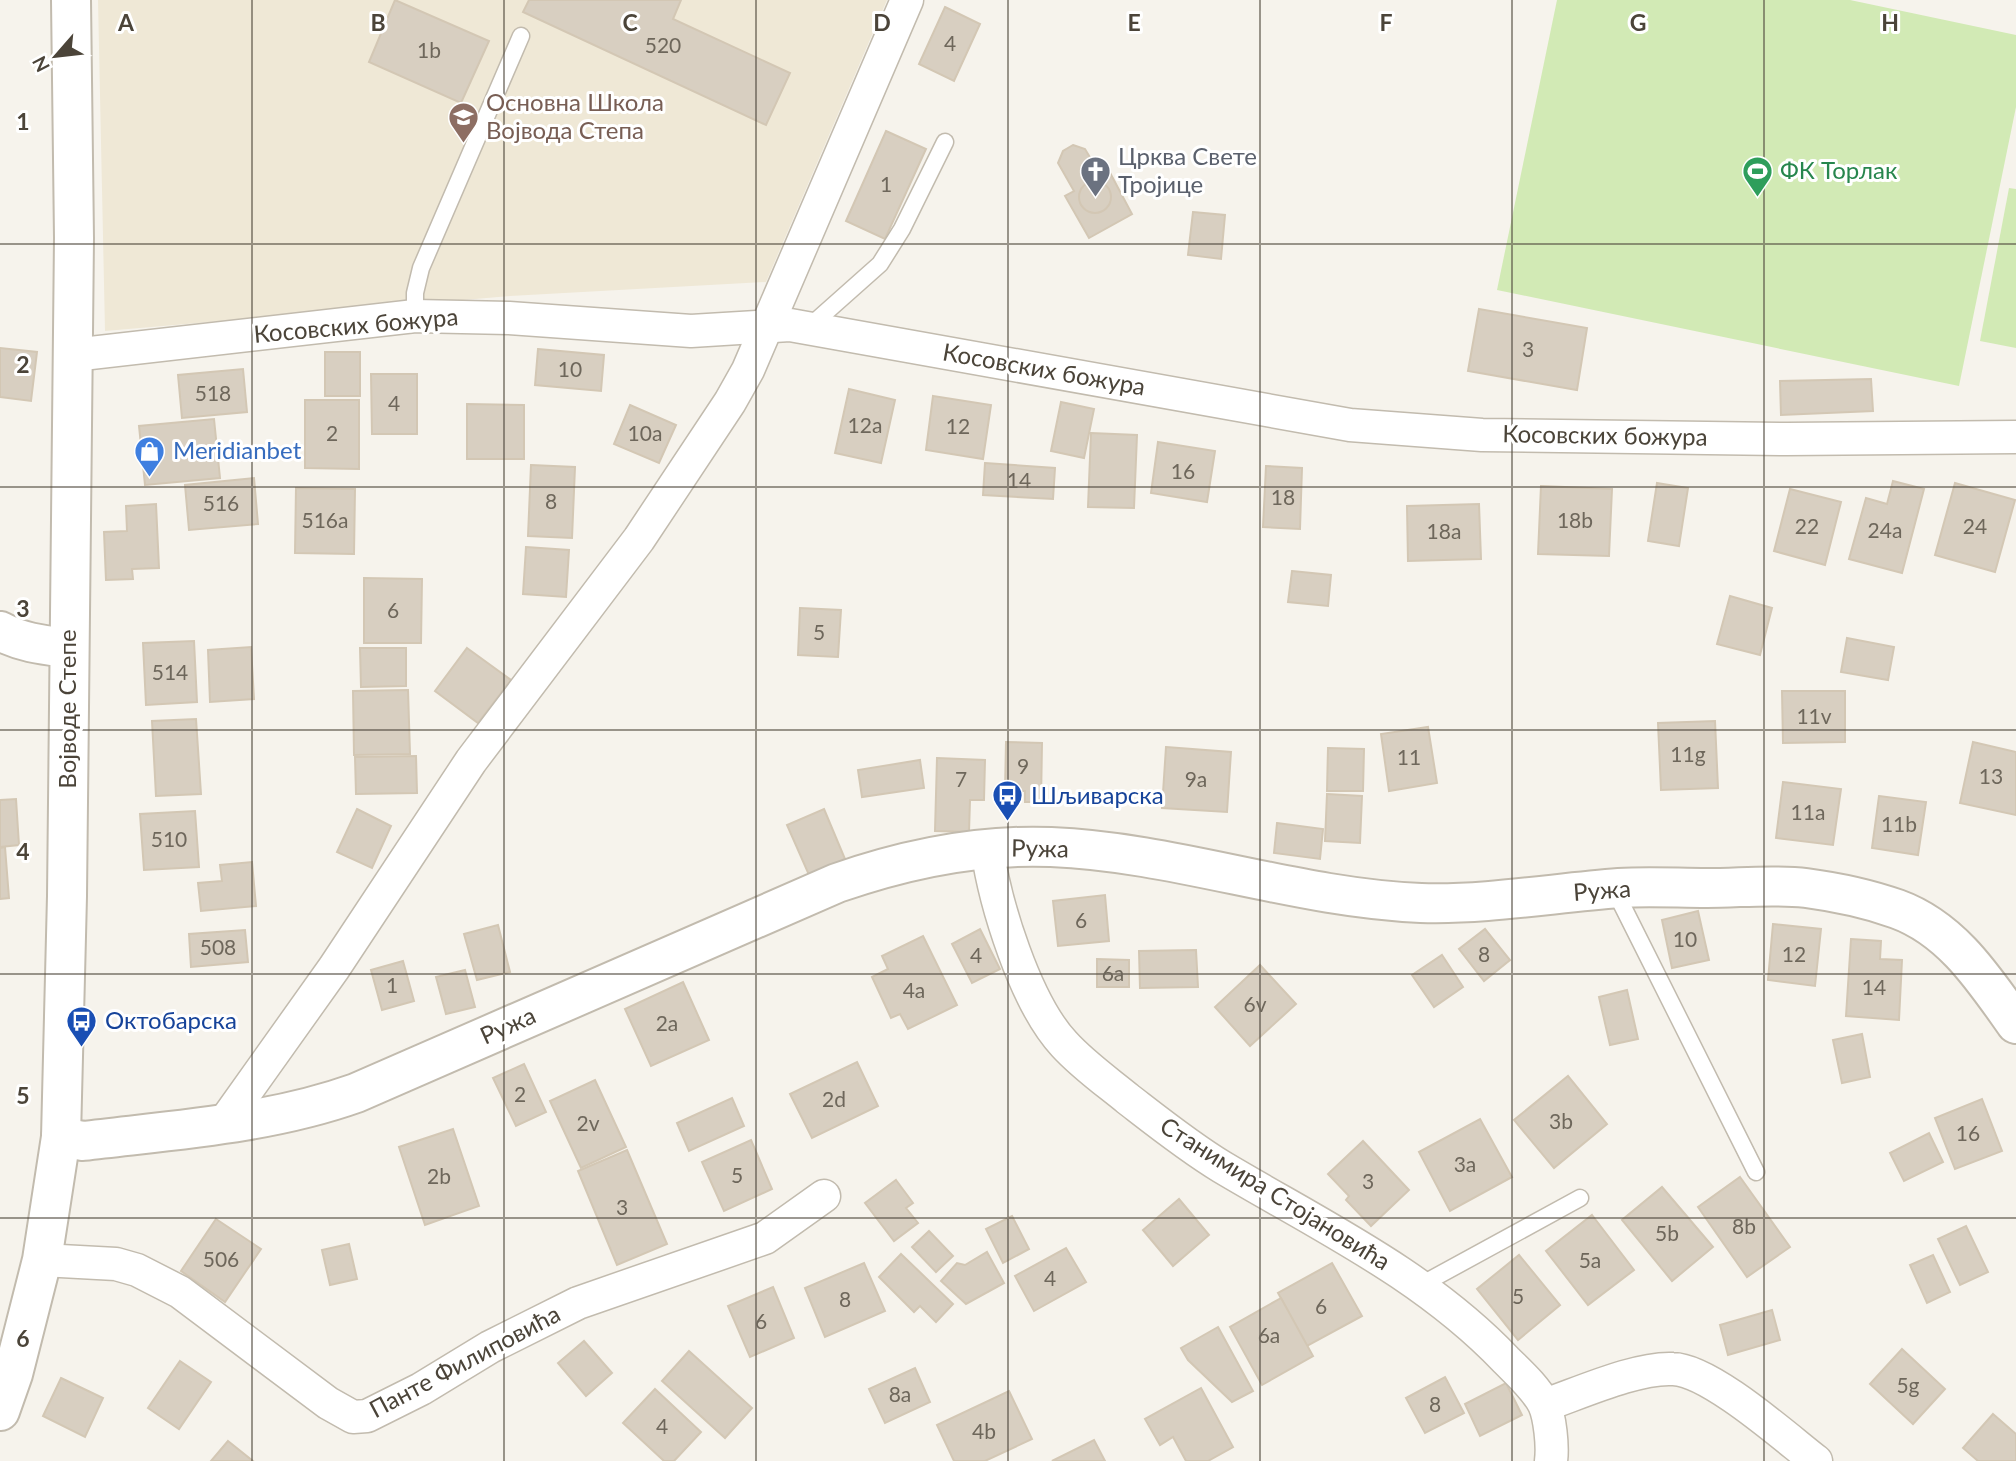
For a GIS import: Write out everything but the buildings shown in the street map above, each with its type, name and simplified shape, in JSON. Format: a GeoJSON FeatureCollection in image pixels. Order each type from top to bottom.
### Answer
{"type":"FeatureCollection","features":[{"type":"Feature","properties":{"kind":"street","name":"Војводе Степе"},"geometry":{"type":"LineString","coordinates":[[0,1411],[13,1374],[42,1260],[61,1137],[67,896],[73,355],[74,49],[71,0]]}},
{"type":"Feature","properties":{"kind":"street"},"geometry":{"type":"LineString","coordinates":[[223,1124],[334,968],[471,761],[639,539],[730,402],[748,370],[907,0]]}},
{"type":"Feature","properties":{"kind":"street","name":"Косовских божура"},"geometry":{"type":"LineString","coordinates":[[73,355],[415,316],[509,318],[691,331],[790,325],[1349,425],[1482,435],[1787,439],[2016,437]]}},
{"type":"Feature","properties":{"kind":"street"},"geometry":{"type":"LineString","coordinates":[[0,631],[14,639],[37,645],[68,648]]}},
{"type":"Feature","properties":{"kind":"street","name":"Ружа"},"geometry":{"type":"LineString","coordinates":[[61,1137],[83,1141],[223,1124],[297,1111],[356,1093],[850,878],[920,859],[987,848],[1050,847],[1115,854],[1345,895],[1418,903],[1474,903],[1614,888],[1805,888],[1867,900],[1900,910],[1930,926],[1954,945],[1977,970],[2016,1024]]}},
{"type":"Feature","properties":{"kind":"street","name":"Станимира Стојановића"},"geometry":{"type":"LineString","coordinates":[[987,848],[998,903],[1021,966],[1042,1012],[1062,1042],[1101,1077],[1187,1144],[1380,1258],[1463,1319],[1527,1381],[1545,1405],[1551,1437],[1551,1461]]}},
{"type":"Feature","properties":{"kind":"street","name":"Панте Филиповића"},"geometry":{"type":"LineString","coordinates":[[42,1260],[116,1264],[157,1279],[180,1292],[328,1403],[344,1413],[361,1417],[395,1402],[490,1348],[578,1303],[765,1238],[824,1196]]}},
{"type":"Feature","properties":{"kind":"street"},"geometry":{"type":"LineString","coordinates":[[1545,1405],[1654,1370],[1685,1370],[1722,1389],[1816,1461]]}},
{"type":"Feature","properties":{"kind":"lane"},"geometry":{"type":"LineString","coordinates":[[415,316],[415,293],[421,268],[521,36]]}},
{"type":"Feature","properties":{"kind":"lane"},"geometry":{"type":"LineString","coordinates":[[808,328],[880,264],[902,229],[945,142]]}},
{"type":"Feature","properties":{"kind":"lane"},"geometry":{"type":"LineString","coordinates":[[1614,888],[1756,1172]]}},
{"type":"Feature","properties":{"kind":"lane"},"geometry":{"type":"LineString","coordinates":[[1419,1286],[1580,1198]]}},
{"type":"Feature","properties":{"kind":"shaded area","name":"Основна Школа Војвода Степа"},"geometry":{"type":"Polygon","coordinates":[[[98,0],[887,0],[766,282],[510,296],[105,331],[98,0]]]}},
{"type":"Feature","properties":{"kind":"green space","name":"ФК Торлак"},"geometry":{"type":"Polygon","coordinates":[[[1557,0],[1850,0],[2016,35],[2016,107],[1959,386],[1497,290],[1557,0]]]}},
{"type":"Feature","properties":{"kind":"green space"},"geometry":{"type":"Polygon","coordinates":[[[2009,188],[2016,189],[2016,348],[1980,341],[2009,188]]]}},
{"type":"Feature","properties":{"kind":"place","name":"Основна Школа Војвода Степа"},"geometry":{"type":"Point","coordinates":[463,144]}},
{"type":"Feature","properties":{"kind":"place","name":"Црква Свете Тројице"},"geometry":{"type":"Point","coordinates":[1095,198]}},
{"type":"Feature","properties":{"kind":"place","name":"ФК Торлак"},"geometry":{"type":"Point","coordinates":[1757,198]}},
{"type":"Feature","properties":{"kind":"place","name":"Meridianbet"},"geometry":{"type":"Point","coordinates":[150,478]}},
{"type":"Feature","properties":{"kind":"place","name":"Шљиварска"},"geometry":{"type":"Point","coordinates":[1008,823]}},
{"type":"Feature","properties":{"kind":"place","name":"Октобарска"},"geometry":{"type":"Point","coordinates":[82,1048]}}]}
